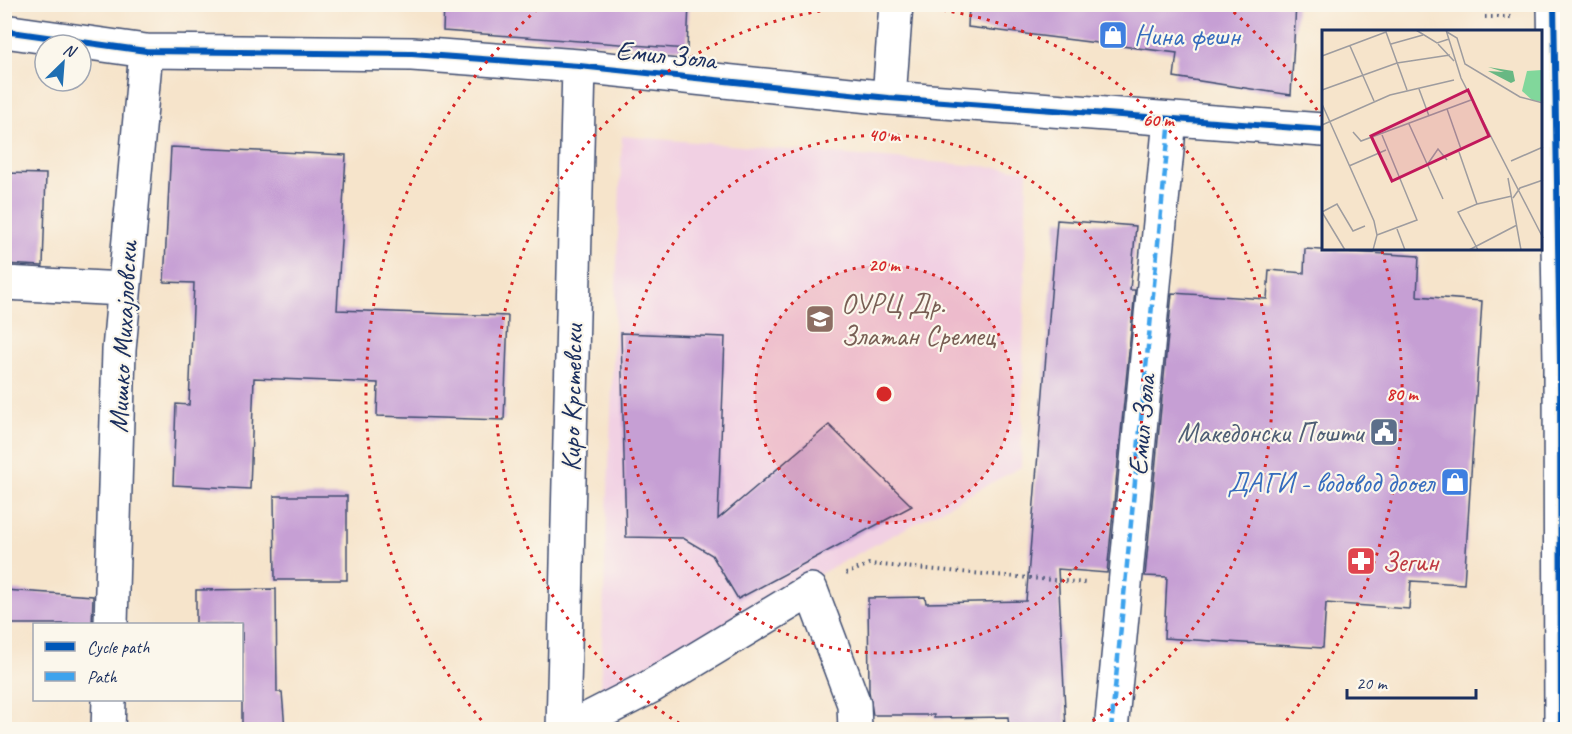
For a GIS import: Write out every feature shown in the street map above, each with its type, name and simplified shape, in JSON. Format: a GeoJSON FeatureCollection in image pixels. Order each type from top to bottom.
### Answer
{"type":"FeatureCollection","features":[{"type":"Feature","properties":{"kind":"street"},"geometry":{"type":"LineString","coordinates":[[888,98],[896,4]]}},
{"type":"Feature","properties":{"kind":"street"},"geometry":{"type":"LineString","coordinates":[[1554,4],[1548,137],[1560,362],[1561,729]]}},
{"type":"Feature","properties":{"kind":"street","name":"Емил Зола"},"geometry":{"type":"LineString","coordinates":[[4,30],[146,51],[412,54],[579,66],[888,98],[1322,130]]}},
{"type":"Feature","properties":{"kind":"street","name":"Мишко Михајловски"},"geometry":{"type":"LineString","coordinates":[[111,623],[119,350],[146,51]]}},
{"type":"Feature","properties":{"kind":"street","name":"Киро Крстевски"},"geometry":{"type":"LineString","coordinates":[[579,66],[564,729],[650,687],[811,590]]}},
{"type":"Feature","properties":{"kind":"street","name":"Емил Зола"},"geometry":{"type":"LineString","coordinates":[[1111,729],[1170,119]]}},
{"type":"Feature","properties":{"kind":"street"},"geometry":{"type":"LineString","coordinates":[[4,283],[123,288]]}},
{"type":"Feature","properties":{"kind":"street"},"geometry":{"type":"LineString","coordinates":[[811,590],[854,704],[855,729]]}},
{"type":"Feature","properties":{"kind":"street"},"geometry":{"type":"LineString","coordinates":[[108,729],[109,701]]}},
{"type":"Feature","properties":{"kind":"path"},"geometry":{"type":"LineString","coordinates":[[811,590],[869,564],[1126,586]]}},
{"type":"Feature","properties":{"kind":"shaded area","name":"ОУРЦ Др. Златан Сремец"},"geometry":{"type":"Polygon","coordinates":[[[622,136],[1027,170],[1021,467],[600,691],[622,136]]]}},
{"type":"Feature","properties":{"kind":"building"},"geometry":{"type":"Polygon","coordinates":[[[444,4],[689,4],[687,49],[443,31],[444,4]]]}},
{"type":"Feature","properties":{"kind":"building"},"geometry":{"type":"Polygon","coordinates":[[[969,4],[1296,4],[1291,95],[1174,77],[1177,53],[968,27],[969,4]]]}},
{"type":"Feature","properties":{"kind":"building"},"geometry":{"type":"Polygon","coordinates":[[[171,147],[346,155],[337,310],[508,316],[504,420],[377,416],[378,383],[254,378],[250,489],[173,485],[176,404],[189,405],[194,283],[164,282],[171,147]]]}},
{"type":"Feature","properties":{"kind":"building"},"geometry":{"type":"Polygon","coordinates":[[[4,173],[46,174],[43,266],[4,264],[4,173]]]}},
{"type":"Feature","properties":{"kind":"building"},"geometry":{"type":"Polygon","coordinates":[[[1057,220],[1136,226],[1130,290],[1135,290],[1107,573],[1058,569],[1066,729],[1009,729],[1008,717],[934,718],[934,715],[873,715],[869,691],[868,598],[925,597],[926,603],[1026,601],[1057,220]]]}},
{"type":"Feature","properties":{"kind":"building"},"geometry":{"type":"Polygon","coordinates":[[[1305,249],[1419,256],[1417,296],[1482,301],[1464,584],[1411,581],[1409,609],[1326,603],[1323,648],[1164,638],[1167,577],[1145,576],[1172,293],[1267,299],[1269,270],[1304,273],[1305,249]]]}},
{"type":"Feature","properties":{"kind":"building"},"geometry":{"type":"Polygon","coordinates":[[[621,333],[725,337],[718,519],[829,425],[912,506],[738,599],[712,555],[683,538],[626,537],[621,333]]]}},
{"type":"Feature","properties":{"kind":"building"},"geometry":{"type":"Polygon","coordinates":[[[274,496],[347,496],[347,580],[275,580],[274,496]]]}},
{"type":"Feature","properties":{"kind":"building"},"geometry":{"type":"Polygon","coordinates":[[[276,589],[277,692],[282,692],[285,729],[242,729],[243,623],[196,623],[196,590],[276,589]]]}},
{"type":"Feature","properties":{"kind":"building"},"geometry":{"type":"Polygon","coordinates":[[[4,590],[93,596],[92,623],[4,624],[4,590]]]}},
{"type":"Feature","properties":{"kind":"marked path"},"geometry":{"type":"LineString","coordinates":[[1111,730],[1170,119]]}},
{"type":"Feature","properties":{"kind":"cycle path"},"geometry":{"type":"LineString","coordinates":[[1554,4],[1560,362],[1561,730]]}},
{"type":"Feature","properties":{"kind":"cycle path"},"geometry":{"type":"LineString","coordinates":[[4,31],[146,51],[412,54],[579,66],[889,98],[1322,130]]}},
{"type":"Feature","properties":{"kind":"place","name":"Нина фешн"},"geometry":{"type":"Point","coordinates":[1113,35]}},
{"type":"Feature","properties":{"kind":"place","name":"ОУРЦ Др. Златан Сремец"},"geometry":{"type":"Point","coordinates":[820,319]}},
{"type":"Feature","properties":{"kind":"place","name":"Македонски Пошти"},"geometry":{"type":"Point","coordinates":[1384,432]}},
{"type":"Feature","properties":{"kind":"place","name":"ДАГИ - водовод дооел"},"geometry":{"type":"Point","coordinates":[1455,482]}},
{"type":"Feature","properties":{"kind":"place","name":"Зегин"},"geometry":{"type":"Point","coordinates":[1361,561]}}]}
